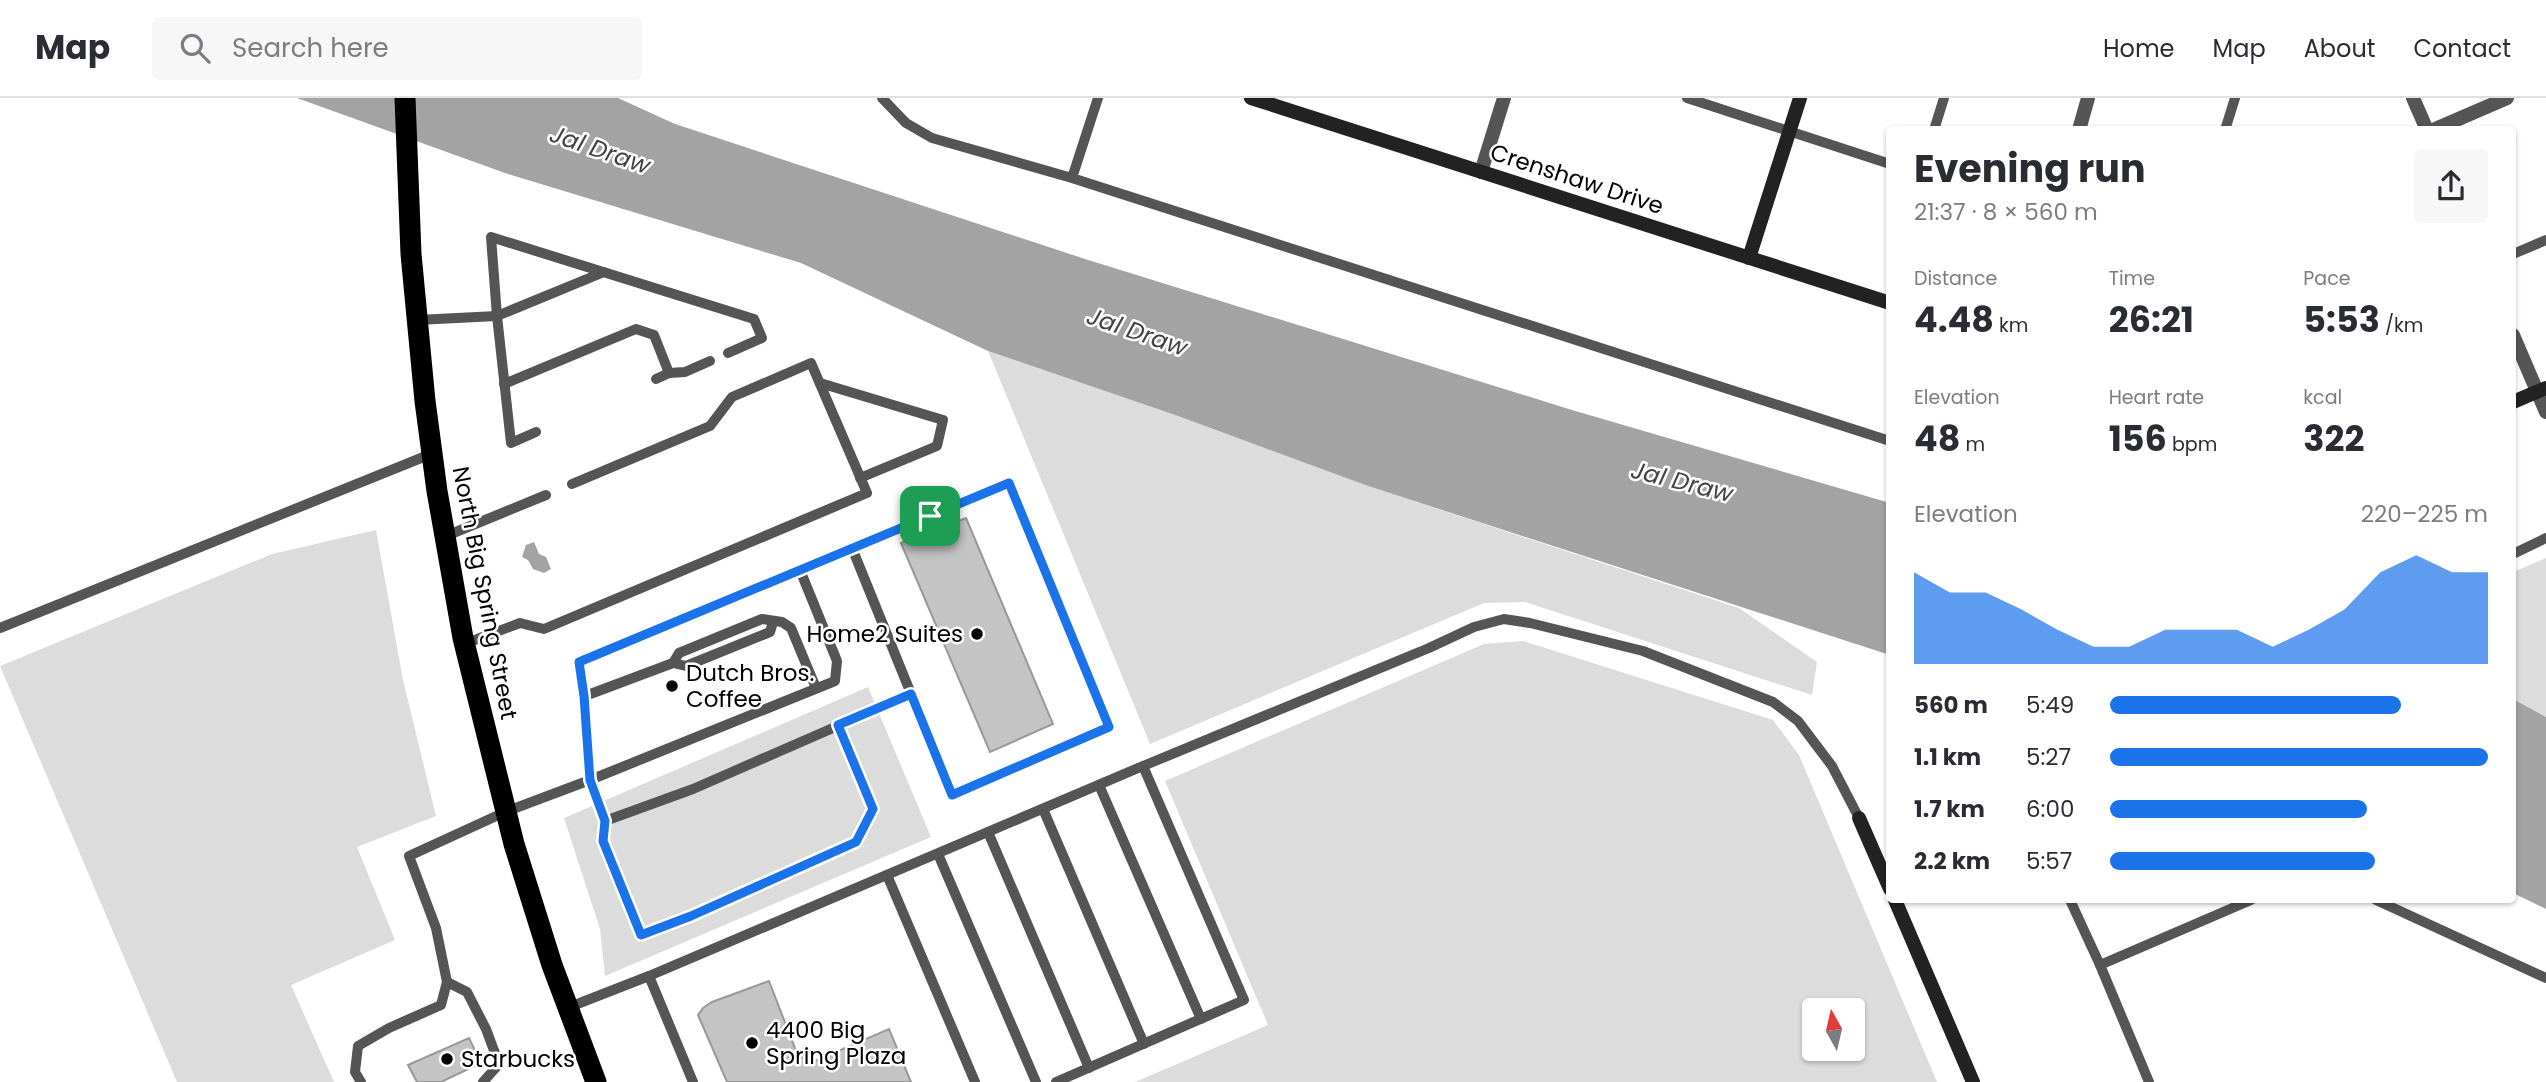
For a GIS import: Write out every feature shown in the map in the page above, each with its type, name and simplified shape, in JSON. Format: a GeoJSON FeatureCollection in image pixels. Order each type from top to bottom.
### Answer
{"type":"FeatureCollection","features":[{"type":"Feature","properties":{"kind":"highway","name":"North Big Spring Street"},"geometry":{"type":"LineString","coordinates":[[405,98],[411,254],[417,320],[432,453],[464,644],[505,812],[527,887],[567,1009],[596,1082]]}},
{"type":"Feature","properties":{"kind":"street","name":"Crenshaw Drive"},"geometry":{"type":"LineString","coordinates":[[1251,98],[1886,302]]}},
{"type":"Feature","properties":{"kind":"street"},"geometry":{"type":"LineString","coordinates":[[1481,172],[1504,98]]}},
{"type":"Feature","properties":{"kind":"street"},"geometry":{"type":"LineString","coordinates":[[1749,258],[1800,98]]}},
{"type":"Feature","properties":{"kind":"street"},"geometry":{"type":"LineString","coordinates":[[2080,126],[2088,98]]}},
{"type":"Feature","properties":{"kind":"street"},"geometry":{"type":"LineString","coordinates":[[2413,98],[2425,126]]}},
{"type":"Feature","properties":{"kind":"street"},"geometry":{"type":"LineString","coordinates":[[2442,126],[2507,98]]}},
{"type":"Feature","properties":{"kind":"street"},"geometry":{"type":"LineString","coordinates":[[2516,341],[2541,389],[2546,412]]}},
{"type":"Feature","properties":{"kind":"street"},"geometry":{"type":"LineString","coordinates":[[2516,401],[2541,389]]}},
{"type":"Feature","properties":{"kind":"street"},"geometry":{"type":"LineString","coordinates":[[1859,817],[1886,880]]}},
{"type":"Feature","properties":{"kind":"street"},"geometry":{"type":"LineString","coordinates":[[1896,903],[1973,1082]]}},
{"type":"Feature","properties":{"kind":"lane"},"geometry":{"type":"LineString","coordinates":[[881,98],[906,122],[932,138],[1072,178],[1886,440]]}},
{"type":"Feature","properties":{"kind":"lane"},"geometry":{"type":"LineString","coordinates":[[1072,178],[1098,98]]}},
{"type":"Feature","properties":{"kind":"lane"},"geometry":{"type":"LineString","coordinates":[[1687,98],[1886,163]]}},
{"type":"Feature","properties":{"kind":"lane"},"geometry":{"type":"LineString","coordinates":[[1935,126],[1944,98]]}},
{"type":"Feature","properties":{"kind":"lane"},"geometry":{"type":"LineString","coordinates":[[2226,126],[2235,98]]}},
{"type":"Feature","properties":{"kind":"lane"},"geometry":{"type":"LineString","coordinates":[[536,432],[511,443],[491,237],[754,319],[762,338],[728,353]]}},
{"type":"Feature","properties":{"kind":"lane"},"geometry":{"type":"LineString","coordinates":[[2516,253],[2546,240]]}},
{"type":"Feature","properties":{"kind":"lane"},"geometry":{"type":"LineString","coordinates":[[417,320],[497,316],[605,271]]}},
{"type":"Feature","properties":{"kind":"lane"},"geometry":{"type":"LineString","coordinates":[[505,384],[636,329],[654,335],[669,373]]}},
{"type":"Feature","properties":{"kind":"lane"},"geometry":{"type":"LineString","coordinates":[[656,379],[669,373],[685,372],[710,361]]}},
{"type":"Feature","properties":{"kind":"lane"},"geometry":{"type":"LineString","coordinates":[[464,644],[520,623],[544,629],[867,492],[811,363],[732,397],[710,426],[572,484]]}},
{"type":"Feature","properties":{"kind":"lane"},"geometry":{"type":"LineString","coordinates":[[820,383],[943,420],[937,446],[860,478]]}},
{"type":"Feature","properties":{"kind":"lane"},"geometry":{"type":"LineString","coordinates":[[0,628],[432,453]]}},
{"type":"Feature","properties":{"kind":"lane"},"geometry":{"type":"LineString","coordinates":[[838,725],[873,809],[856,842],[691,916],[641,935],[603,841],[605,821],[590,780],[579,662],[852,548],[1009,483],[1109,727],[952,795],[852,548]]}},
{"type":"Feature","properties":{"kind":"lane"},"geometry":{"type":"LineString","coordinates":[[446,536],[546,495]]}},
{"type":"Feature","properties":{"kind":"lane"},"geometry":{"type":"LineString","coordinates":[[2516,553],[2546,538]]}},
{"type":"Feature","properties":{"kind":"lane"},"geometry":{"type":"LineString","coordinates":[[360,1082],[355,1072],[358,1046],[389,1028],[441,1005],[447,982],[436,928],[409,856],[505,812],[835,681],[837,661],[800,570]]}},
{"type":"Feature","properties":{"kind":"lane"},"geometry":{"type":"LineString","coordinates":[[584,696],[673,663],[679,653],[762,619],[782,622],[791,628],[816,688]]}},
{"type":"Feature","properties":{"kind":"lane"},"geometry":{"type":"LineString","coordinates":[[567,1009],[1474,627],[1504,619],[1530,623],[1643,652],[1773,702],[1798,721],[1823,754],[1859,817]]}},
{"type":"Feature","properties":{"kind":"lane"},"geometry":{"type":"LineString","coordinates":[[605,821],[693,789],[911,694]]}},
{"type":"Feature","properties":{"kind":"lane"},"geometry":{"type":"LineString","coordinates":[[1056,1082],[1244,1000],[1143,766]]}},
{"type":"Feature","properties":{"kind":"lane"},"geometry":{"type":"LineString","coordinates":[[1100,785],[1201,1019]]}},
{"type":"Feature","properties":{"kind":"lane"},"geometry":{"type":"LineString","coordinates":[[1043,809],[1144,1044]]}},
{"type":"Feature","properties":{"kind":"lane"},"geometry":{"type":"LineString","coordinates":[[988,832],[1089,1068]]}},
{"type":"Feature","properties":{"kind":"lane"},"geometry":{"type":"LineString","coordinates":[[938,854],[1036,1082]]}},
{"type":"Feature","properties":{"kind":"lane"},"geometry":{"type":"LineString","coordinates":[[887,875],[975,1082]]}},
{"type":"Feature","properties":{"kind":"lane"},"geometry":{"type":"LineString","coordinates":[[2071,903],[2101,965],[2149,1082]]}},
{"type":"Feature","properties":{"kind":"lane"},"geometry":{"type":"LineString","coordinates":[[2101,965],[2244,903]]}},
{"type":"Feature","properties":{"kind":"lane"},"geometry":{"type":"LineString","coordinates":[[2383,903],[2546,978]]}},
{"type":"Feature","properties":{"kind":"lane"},"geometry":{"type":"LineString","coordinates":[[649,976],[693,1082]]}},
{"type":"Feature","properties":{"kind":"lane"},"geometry":{"type":"LineString","coordinates":[[447,982],[467,992],[491,1040],[499,1064],[483,1082]]}},
{"type":"Feature","properties":{"kind":"shaded area"},"geometry":{"type":"Polygon","coordinates":[[[988,351],[1178,416],[1368,486],[1739,608],[1817,662],[1812,695],[1525,602],[1484,603],[1150,744],[988,351]]]}},
{"type":"Feature","properties":{"kind":"shaded area"},"geometry":{"type":"Polygon","coordinates":[[[376,530],[403,680],[436,816],[357,847],[395,940],[291,985],[334,1082],[177,1082],[0,666],[272,554],[376,530]]]}},
{"type":"Feature","properties":{"kind":"shaded area"},"geometry":{"type":"Polygon","coordinates":[[[2546,558],[2546,717],[2516,701],[2516,571],[2546,558]]]}},
{"type":"Feature","properties":{"kind":"shaded area"},"geometry":{"type":"Polygon","coordinates":[[[1523,641],[1773,720],[1799,755],[1937,1082],[1135,1082],[1268,1025],[1165,781],[1484,644],[1523,641]]]}},
{"type":"Feature","properties":{"kind":"shaded area"},"geometry":{"type":"Polygon","coordinates":[[[868,687],[931,837],[605,976],[600,929],[564,818],[868,687]]]}},
{"type":"Feature","properties":{"kind":"water","name":"Jal Draw"},"geometry":{"type":"Polygon","coordinates":[[[297,98],[618,98],[675,124],[1085,259],[1572,410],[1886,502],[1886,654],[1368,486],[1178,416],[988,351],[801,263],[505,173],[297,98]]]}},
{"type":"Feature","properties":{"kind":"water"},"geometry":{"type":"Polygon","coordinates":[[[534,542],[539,554],[546,557],[551,569],[544,573],[533,569],[528,560],[522,557],[526,545],[534,542]]]}},
{"type":"Feature","properties":{"kind":"water"},"geometry":{"type":"Polygon","coordinates":[[[2516,701],[2546,717],[2546,909],[2516,894],[2516,701]]]}},
{"type":"Feature","properties":{"kind":"building","name":"Home2 Suites"},"geometry":{"type":"Polygon","coordinates":[[[966,518],[1053,724],[990,752],[901,543],[966,518]]]}},
{"type":"Feature","properties":{"kind":"building","name":"4400 Big Spring Plaza"},"geometry":{"type":"Polygon","coordinates":[[[769,981],[798,1056],[813,1062],[889,1029],[911,1082],[727,1082],[698,1015],[712,1002],[769,981]]]}},
{"type":"Feature","properties":{"kind":"building"},"geometry":{"type":"Polygon","coordinates":[[[469,1038],[481,1063],[441,1082],[417,1082],[408,1065],[469,1038]]]}},
{"type":"Feature","properties":{"kind":"place","name":"Home2 Suites"},"geometry":{"type":"Point","coordinates":[977,634]}},
{"type":"Feature","properties":{"kind":"place","name":"Dutch Bros. Coffee"},"geometry":{"type":"Point","coordinates":[672,686]}},
{"type":"Feature","properties":{"kind":"place","name":"4400 Big Spring Plaza"},"geometry":{"type":"Point","coordinates":[752,1043]}},
{"type":"Feature","properties":{"kind":"place","name":"Starbucks"},"geometry":{"type":"Point","coordinates":[447,1059]}},
{"type":"Feature","properties":{"kind":"route"},"geometry":{"type":"LineString","coordinates":[[1009,483],[1109,727],[952,795],[911,694],[838,725],[873,809],[856,842],[691,916],[641,935],[603,841],[605,821],[590,780],[579,662],[930,516],[1009,483]]}}]}
